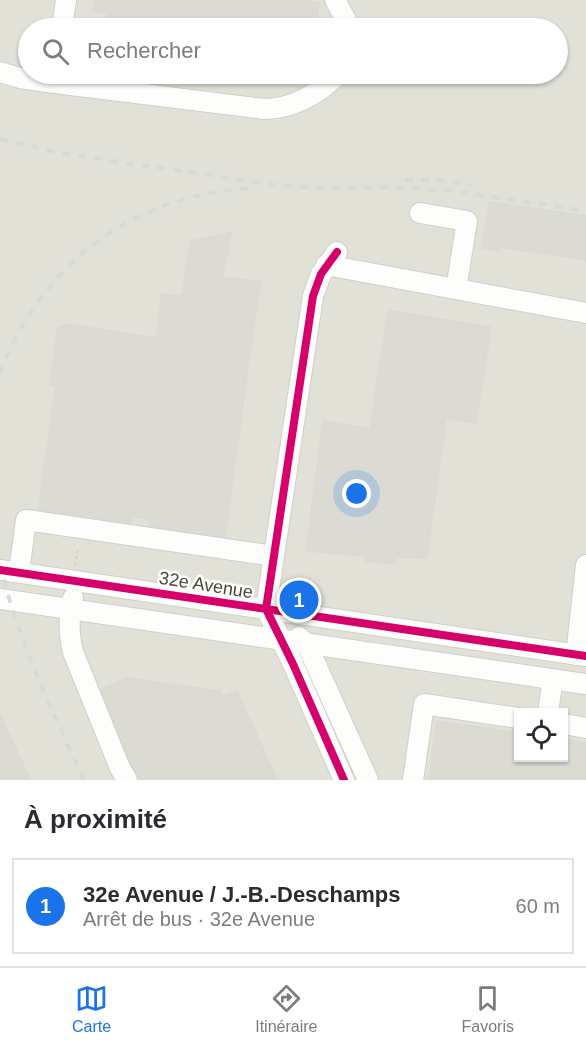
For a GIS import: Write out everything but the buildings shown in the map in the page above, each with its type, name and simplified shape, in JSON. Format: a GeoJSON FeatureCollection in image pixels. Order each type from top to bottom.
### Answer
{"type":"FeatureCollection","features":[{"type":"Feature","properties":{"kind":"street"},"geometry":{"type":"LineString","coordinates":[[63,18],[66,0]]}},
{"type":"Feature","properties":{"kind":"street"},"geometry":{"type":"LineString","coordinates":[[335,0],[345,18]]}},
{"type":"Feature","properties":{"kind":"street"},"geometry":{"type":"LineString","coordinates":[[0,72],[18,77]]}},
{"type":"Feature","properties":{"kind":"street"},"geometry":{"type":"LineString","coordinates":[[95,84],[264,109],[275,109],[306,99],[328,84]]}},
{"type":"Feature","properties":{"kind":"street"},"geometry":{"type":"LineString","coordinates":[[420,213],[467,221],[456,289]]}},
{"type":"Feature","properties":{"kind":"street"},"geometry":{"type":"LineString","coordinates":[[344,780],[282,639],[266,609],[313,296],[318,282],[332,259],[456,289],[586,313]]}},
{"type":"Feature","properties":{"kind":"street"},"geometry":{"type":"LineString","coordinates":[[9,571],[26,519],[274,556]]}},
{"type":"Feature","properties":{"kind":"street","name":"32e Avenue"},"geometry":{"type":"LineString","coordinates":[[9,571],[75,574],[266,609],[581,656]]}},
{"type":"Feature","properties":{"kind":"street"},"geometry":{"type":"LineString","coordinates":[[75,574],[69,630],[73,652],[127,780]]}},
{"type":"Feature","properties":{"kind":"street"},"geometry":{"type":"LineString","coordinates":[[581,656],[585,575]]}},
{"type":"Feature","properties":{"kind":"street"},"geometry":{"type":"LineString","coordinates":[[0,599],[586,684]]}},
{"type":"Feature","properties":{"kind":"street"},"geometry":{"type":"LineString","coordinates":[[266,609],[306,643],[368,780]]}},
{"type":"Feature","properties":{"kind":"street"},"geometry":{"type":"LineString","coordinates":[[549,708],[553,679]]}},
{"type":"Feature","properties":{"kind":"street"},"geometry":{"type":"LineString","coordinates":[[413,780],[424,704],[514,717]]}},
{"type":"Feature","properties":{"kind":"street"},"geometry":{"type":"LineString","coordinates":[[568,725],[586,728]]}},
{"type":"Feature","properties":{"kind":"path"},"geometry":{"type":"LineString","coordinates":[[75,574],[78,548]]}},
{"type":"Feature","properties":{"kind":"shaded area"},"geometry":{"type":"Polygon","coordinates":[[[0,0],[586,0],[586,780],[0,780],[0,0]]]}},
{"type":"Feature","properties":{"kind":"railway"},"geometry":{"type":"LineString","coordinates":[[0,139],[54,152],[275,185],[441,190],[586,211]]}},
{"type":"Feature","properties":{"kind":"railway"},"geometry":{"type":"LineString","coordinates":[[405,180],[437,180],[473,185]]}},
{"type":"Feature","properties":{"kind":"railway"},"geometry":{"type":"LineString","coordinates":[[0,373],[18,333],[41,297],[68,266],[99,240],[133,219],[171,204],[212,193],[255,188]]}},
{"type":"Feature","properties":{"kind":"railway"},"geometry":{"type":"LineString","coordinates":[[0,564],[26,647],[84,780]]}},
{"type":"Feature","properties":{"kind":"cycle path"},"geometry":{"type":"LineString","coordinates":[[337,252],[321,274],[313,296],[266,609],[344,780]]}},
{"type":"Feature","properties":{"kind":"cycle path"},"geometry":{"type":"LineString","coordinates":[[0,570],[586,656]]}},
{"type":"Feature","properties":{"kind":"place","name":"32e Avenue / J.-B.-Deschamps"},"geometry":{"type":"Point","coordinates":[299,600]}}]}
